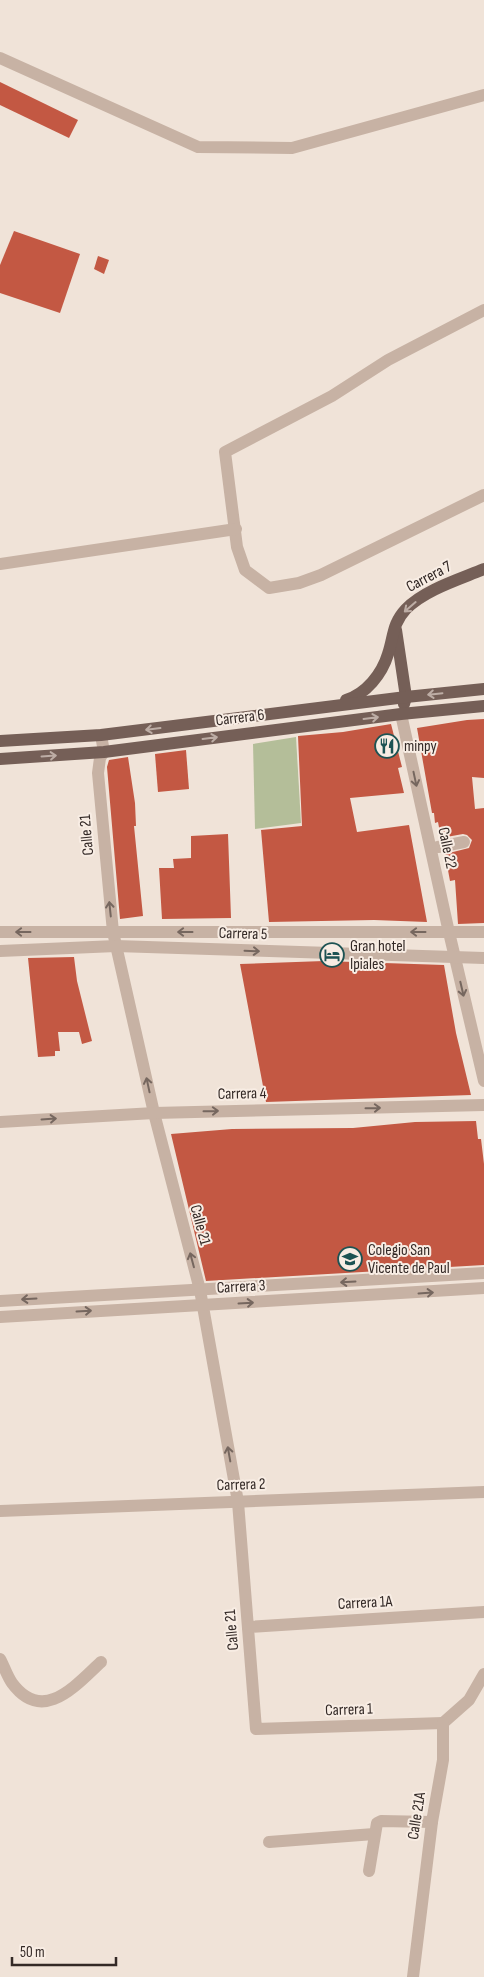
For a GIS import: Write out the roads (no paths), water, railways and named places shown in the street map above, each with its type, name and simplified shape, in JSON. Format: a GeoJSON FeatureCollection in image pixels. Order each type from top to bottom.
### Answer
{"type":"FeatureCollection","features":[{"type":"Feature","properties":{"kind":"main road","name":"Carrera 7"},"geometry":{"type":"LineString","coordinates":[[395,622],[408,607],[426,594],[484,569]]}},
{"type":"Feature","properties":{"kind":"main road","name":"Calle 22"},"geometry":{"type":"LineString","coordinates":[[395,622],[406,697],[401,714]]}},
{"type":"Feature","properties":{"kind":"main road"},"geometry":{"type":"LineString","coordinates":[[327,706],[357,697],[368,687],[388,655],[395,622]]}},
{"type":"Feature","properties":{"kind":"main road","name":"Carrera 6"},"geometry":{"type":"LineString","coordinates":[[0,741],[101,735],[327,706],[484,689]]}},
{"type":"Feature","properties":{"kind":"main road","name":"Carrera 6"},"geometry":{"type":"LineString","coordinates":[[0,759],[104,752],[401,714],[484,706]]}},
{"type":"Feature","properties":{"kind":"street"},"geometry":{"type":"LineString","coordinates":[[0,58],[198,148],[292,148],[484,95]]}},
{"type":"Feature","properties":{"kind":"street"},"geometry":{"type":"LineString","coordinates":[[484,310],[388,360],[332,396],[225,452],[237,548],[245,570],[269,588],[298,583],[321,575],[484,495]]}},
{"type":"Feature","properties":{"kind":"street"},"geometry":{"type":"LineString","coordinates":[[0,564],[236,529]]}},
{"type":"Feature","properties":{"kind":"street","name":"Calle 22"},"geometry":{"type":"LineString","coordinates":[[401,714],[484,1081]]}},
{"type":"Feature","properties":{"kind":"street","name":"Calle 21"},"geometry":{"type":"LineString","coordinates":[[101,735],[104,752],[98,764],[98,774],[113,932],[154,1112],[203,1305],[238,1502],[256,1729]]}},
{"type":"Feature","properties":{"kind":"street"},"geometry":{"type":"LineString","coordinates":[[438,847],[464,842]]}},
{"type":"Feature","properties":{"kind":"street","name":"Carrera 5"},"geometry":{"type":"LineString","coordinates":[[0,932],[484,932]]}},
{"type":"Feature","properties":{"kind":"street","name":"Carrera 5"},"geometry":{"type":"LineString","coordinates":[[0,951],[116,946],[484,958]]}},
{"type":"Feature","properties":{"kind":"street","name":"Carrera 4"},"geometry":{"type":"LineString","coordinates":[[0,1122],[154,1112],[484,1105]]}},
{"type":"Feature","properties":{"kind":"street","name":"Carrera 3"},"geometry":{"type":"LineString","coordinates":[[0,1301],[484,1273]]}},
{"type":"Feature","properties":{"kind":"street"},"geometry":{"type":"LineString","coordinates":[[396,1279],[399,1294]]}},
{"type":"Feature","properties":{"kind":"street"},"geometry":{"type":"LineString","coordinates":[[287,1285],[290,1300]]}},
{"type":"Feature","properties":{"kind":"street","name":"Carrera 3"},"geometry":{"type":"LineString","coordinates":[[0,1317],[484,1288]]}},
{"type":"Feature","properties":{"kind":"street"},"geometry":{"type":"LineString","coordinates":[[62,1298],[65,1312]]}},
{"type":"Feature","properties":{"kind":"street","name":"Carrera 2"},"geometry":{"type":"LineString","coordinates":[[0,1511],[484,1492]]}},
{"type":"Feature","properties":{"kind":"street","name":"Carrera 1A"},"geometry":{"type":"LineString","coordinates":[[248,1627],[484,1612]]}},
{"type":"Feature","properties":{"kind":"street"},"geometry":{"type":"LineString","coordinates":[[0,1659],[12,1683],[30,1700],[50,1701],[66,1694],[101,1662]]}},
{"type":"Feature","properties":{"kind":"street"},"geometry":{"type":"LineString","coordinates":[[443,1723],[469,1700],[484,1674]]}},
{"type":"Feature","properties":{"kind":"street","name":"Carrera 1"},"geometry":{"type":"LineString","coordinates":[[256,1729],[443,1723]]}},
{"type":"Feature","properties":{"kind":"street","name":"Calle 21A"},"geometry":{"type":"LineString","coordinates":[[413,1977],[432,1822],[443,1760],[443,1723]]}},
{"type":"Feature","properties":{"kind":"street"},"geometry":{"type":"LineString","coordinates":[[369,1871],[374,1834],[376,1826],[381,1821],[432,1822]]}},
{"type":"Feature","properties":{"kind":"street"},"geometry":{"type":"LineString","coordinates":[[269,1842],[374,1834]]}},
{"type":"Feature","properties":{"kind":"place","name":"minpy"},"geometry":{"type":"Point","coordinates":[387,746]}},
{"type":"Feature","properties":{"kind":"place","name":"Gran hotel Ipiales"},"geometry":{"type":"Point","coordinates":[332,955]}},
{"type":"Feature","properties":{"kind":"place","name":"Colegio San Vicente de Paul"},"geometry":{"type":"Point","coordinates":[350,1259]}}]}
